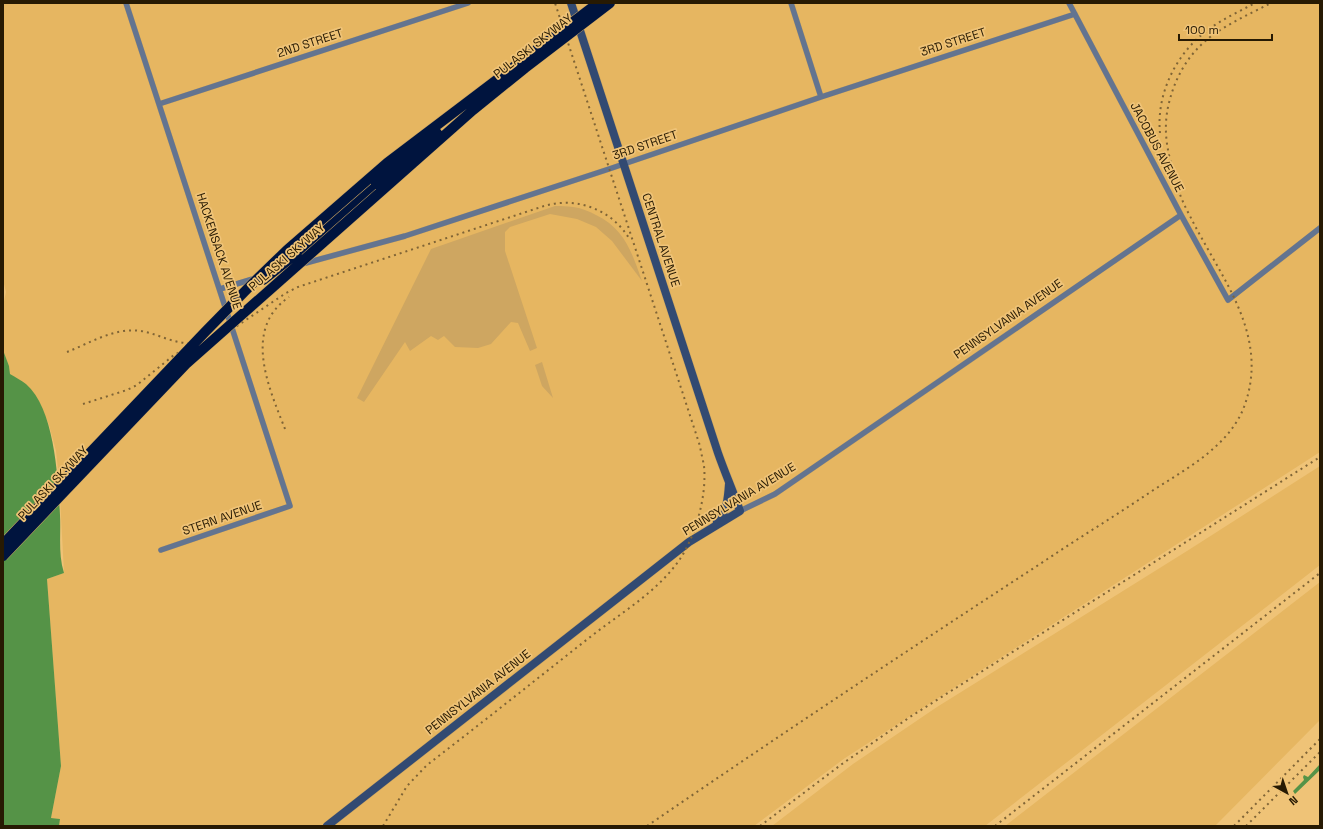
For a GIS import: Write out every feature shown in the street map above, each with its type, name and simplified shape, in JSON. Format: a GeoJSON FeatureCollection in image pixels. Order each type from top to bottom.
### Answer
{"type":"FeatureCollection","features":[{"type":"Feature","properties":{"kind":"highway","name":"PULASKI SKYWAY"},"geometry":{"type":"LineString","coordinates":[[3,544],[206,331],[287,250],[377,172],[598,3]]}},
{"type":"Feature","properties":{"kind":"highway"},"geometry":{"type":"LineString","coordinates":[[206,331],[258,284],[297,253],[381,180],[467,109],[604,3]]}},
{"type":"Feature","properties":{"kind":"highway","name":"PULASKI SKYWAY"},"geometry":{"type":"LineString","coordinates":[[3,556],[181,368],[484,100],[610,3]]}},
{"type":"Feature","properties":{"kind":"highway"},"geometry":{"type":"LineString","coordinates":[[222,331],[247,302],[297,253]]}},
{"type":"Feature","properties":{"kind":"main road","name":"CENTRAL AVENUE"},"geometry":{"type":"LineString","coordinates":[[571,3],[729,484],[740,511]]}},
{"type":"Feature","properties":{"kind":"main road","name":"CENTRAL AVENUE"},"geometry":{"type":"LineString","coordinates":[[712,527],[725,510],[729,484]]}},
{"type":"Feature","properties":{"kind":"main road","name":"PENNSYLVANIA AVENUE"},"geometry":{"type":"LineString","coordinates":[[327,826],[689,542],[740,511]]}},
{"type":"Feature","properties":{"kind":"street","name":"HACKENSACK AVENUE"},"geometry":{"type":"LineString","coordinates":[[126,3],[290,506]]}},
{"type":"Feature","properties":{"kind":"street","name":"2ND STREET"},"geometry":{"type":"LineString","coordinates":[[159,104],[468,3]]}},
{"type":"Feature","properties":{"kind":"street"},"geometry":{"type":"LineString","coordinates":[[791,3],[821,97]]}},
{"type":"Feature","properties":{"kind":"street","name":"JACOBUS AVENUE"},"geometry":{"type":"LineString","coordinates":[[1069,3],[1228,300],[1320,228]]}},
{"type":"Feature","properties":{"kind":"street","name":"3RD STREET"},"geometry":{"type":"LineString","coordinates":[[220,289],[301,264],[405,236],[1075,14]]}},
{"type":"Feature","properties":{"kind":"street","name":"PENNSYLVANIA AVENUE"},"geometry":{"type":"LineString","coordinates":[[740,511],[775,494],[1181,214]]}},
{"type":"Feature","properties":{"kind":"street","name":"STERN AVENUE"},"geometry":{"type":"LineString","coordinates":[[161,550],[290,506]]}},
{"type":"Feature","properties":{"kind":"shaded area"},"geometry":{"type":"Polygon","coordinates":[[[3,3],[1320,3],[1320,452],[845,758],[754,826],[59,826],[60,819],[51,818],[61,766],[47,579],[64,573],[56,451],[49,425],[39,401],[26,384],[10,374],[9,366],[3,350],[3,306],[6,292],[3,280],[3,3]]]}},
{"type":"Feature","properties":{"kind":"shaded area"},"geometry":{"type":"Polygon","coordinates":[[[555,206],[585,210],[614,227],[621,235],[631,252],[642,281],[612,241],[596,227],[577,219],[550,214],[510,227],[505,232],[505,251],[537,348],[530,351],[518,323],[511,322],[491,344],[478,348],[455,347],[444,336],[438,340],[431,336],[410,351],[405,342],[364,402],[357,398],[431,249],[555,206]]]}},
{"type":"Feature","properties":{"kind":"shaded area"},"geometry":{"type":"Polygon","coordinates":[[[3,350],[9,366],[10,374],[26,384],[36,395],[43,410],[49,427],[56,464],[60,515],[60,552],[64,573],[47,579],[61,766],[51,818],[60,819],[59,826],[3,826],[3,350]]]}},
{"type":"Feature","properties":{"kind":"shaded area"},"geometry":{"type":"Polygon","coordinates":[[[542,362],[553,398],[542,386],[535,365],[542,362]]]}},
{"type":"Feature","properties":{"kind":"shaded area"},"geometry":{"type":"Polygon","coordinates":[[[1320,466],[1320,565],[985,826],[772,826],[853,764],[937,707],[1320,466]]]}},
{"type":"Feature","properties":{"kind":"shaded area"},"geometry":{"type":"Polygon","coordinates":[[[1320,582],[1320,720],[1215,826],[1005,826],[1320,582]]]}},
{"type":"Feature","properties":{"kind":"shaded area"},"geometry":{"type":"Polygon","coordinates":[[[1320,764],[1320,770],[1295,794],[1293,791],[1304,780],[1304,775],[1308,777],[1320,764]]]}},
{"type":"Feature","properties":{"kind":"railway"},"geometry":{"type":"LineString","coordinates":[[383,826],[407,786],[427,765],[594,634],[640,600],[662,581],[686,549],[695,527],[702,502],[704,489],[704,466],[700,446],[555,3]]}},
{"type":"Feature","properties":{"kind":"railway"},"geometry":{"type":"LineString","coordinates":[[1160,133],[1161,103],[1165,89],[1178,61],[1187,49],[1209,29],[1226,18],[1255,3]]}},
{"type":"Feature","properties":{"kind":"railway"},"geometry":{"type":"LineString","coordinates":[[647,826],[892,661],[1190,467],[1215,447],[1232,429],[1241,415],[1251,381],[1251,355],[1247,331],[1227,284],[1186,209],[1180,195],[1168,152],[1166,122],[1172,92],[1181,71],[1194,52],[1206,40],[1224,28],[1271,3]]}},
{"type":"Feature","properties":{"kind":"railway"},"geometry":{"type":"LineString","coordinates":[[83,404],[127,390],[137,385],[174,355],[231,330],[286,293],[298,287],[544,206],[556,203],[569,203],[581,204],[593,208],[604,213],[614,221],[630,240]]}},
{"type":"Feature","properties":{"kind":"railway"},"geometry":{"type":"LineString","coordinates":[[285,429],[272,396],[267,378],[263,360],[263,342],[266,325],[275,310],[289,297]]}},
{"type":"Feature","properties":{"kind":"railway"},"geometry":{"type":"LineString","coordinates":[[67,352],[103,337],[122,331],[131,330],[148,332],[174,341],[195,343]]}},
{"type":"Feature","properties":{"kind":"railway"},"geometry":{"type":"LineString","coordinates":[[760,826],[842,764],[910,717],[1320,457]]}},
{"type":"Feature","properties":{"kind":"railway"},"geometry":{"type":"LineString","coordinates":[[995,826],[1320,573]]}},
{"type":"Feature","properties":{"kind":"railway"},"geometry":{"type":"LineString","coordinates":[[1234,826],[1320,739]]}},
{"type":"Feature","properties":{"kind":"railway"},"geometry":{"type":"LineString","coordinates":[[1246,826],[1320,752]]}}]}
